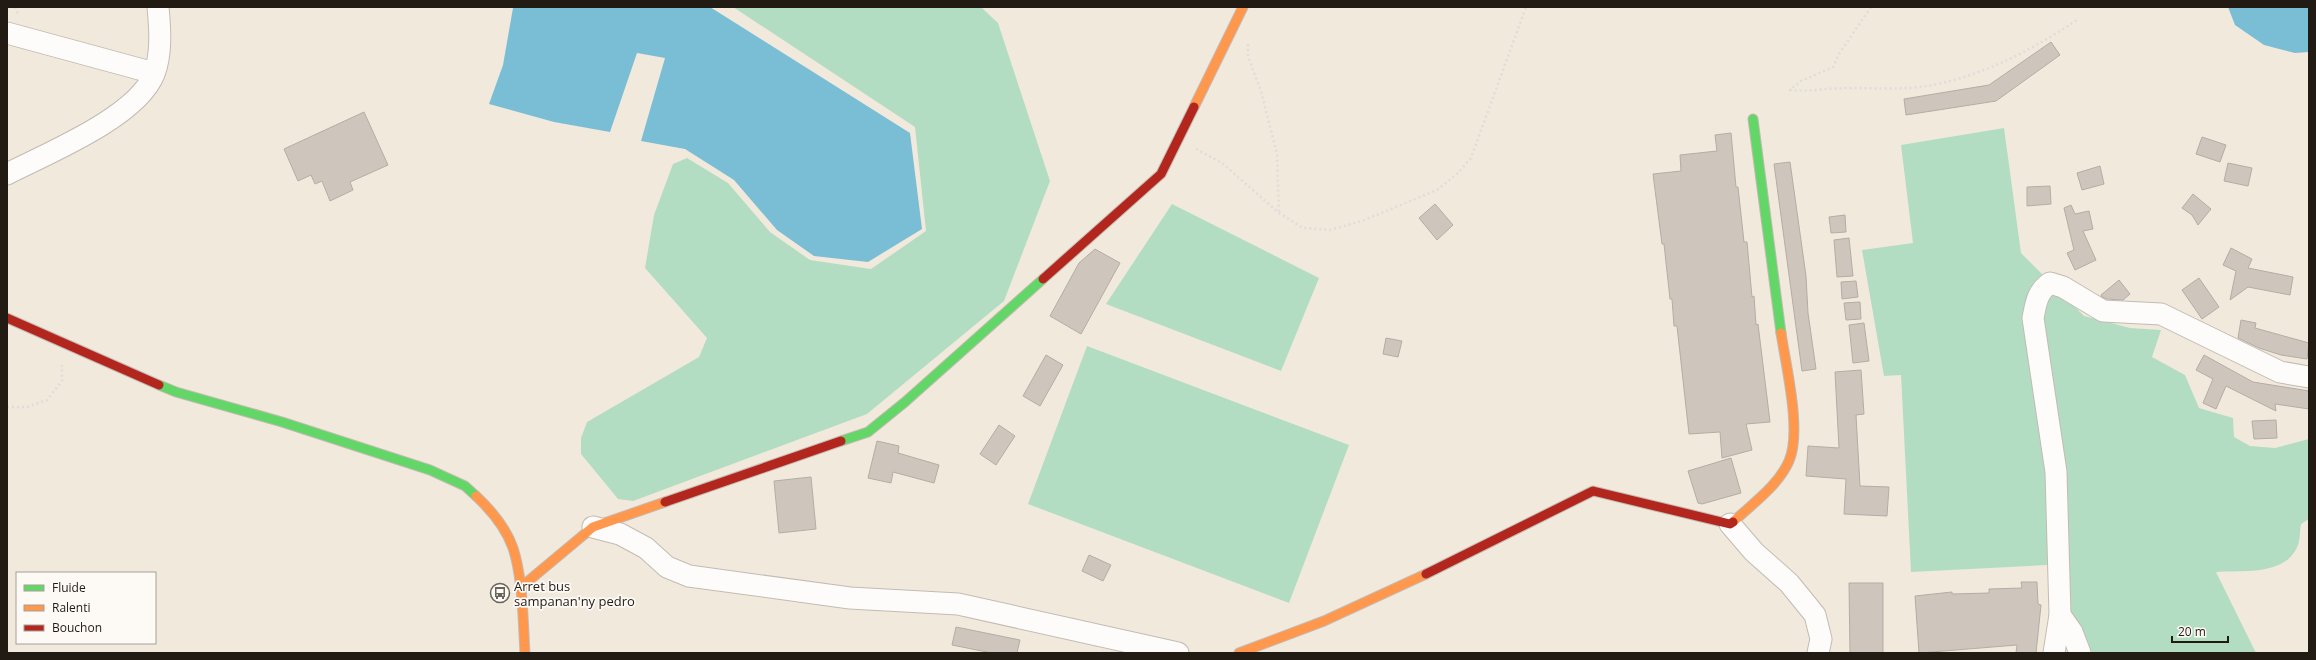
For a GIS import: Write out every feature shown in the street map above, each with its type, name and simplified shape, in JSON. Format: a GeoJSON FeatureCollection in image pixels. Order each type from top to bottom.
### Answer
{"type":"FeatureCollection","features":[{"type":"Feature","properties":{"kind":"street"},"geometry":{"type":"LineString","coordinates":[[7,174],[120,115],[147,88],[154,73],[159,51],[158,7]]}},
{"type":"Feature","properties":{"kind":"street"},"geometry":{"type":"LineString","coordinates":[[520,588],[593,527],[868,432],[906,402],[1161,174],[1243,7]]}},
{"type":"Feature","properties":{"kind":"street"},"geometry":{"type":"LineString","coordinates":[[7,33],[154,73]]}},
{"type":"Feature","properties":{"kind":"street"},"geometry":{"type":"LineString","coordinates":[[1730,524],[1772,486],[1789,461],[1794,436],[1753,119]]}},
{"type":"Feature","properties":{"kind":"street"},"geometry":{"type":"LineString","coordinates":[[2054,653],[2060,615],[2056,472],[2034,318],[2036,302],[2041,289],[2050,283],[2063,287],[2103,311],[2161,314],[2280,372],[2309,377]]}},
{"type":"Feature","properties":{"kind":"street"},"geometry":{"type":"LineString","coordinates":[[7,318],[176,392],[282,422],[389,456],[430,470],[465,486],[494,512],[513,548],[520,588],[525,653]]}},
{"type":"Feature","properties":{"kind":"street"},"geometry":{"type":"LineString","coordinates":[[1239,653],[1324,621],[1433,571],[1593,491],[1730,524],[1754,552],[1789,583],[1815,615],[1821,639],[1818,653]]}},
{"type":"Feature","properties":{"kind":"street"},"geometry":{"type":"LineString","coordinates":[[593,527],[620,534],[646,548],[667,566],[689,576],[850,598],[958,604],[1178,653]]}},
{"type":"Feature","properties":{"kind":"street"},"geometry":{"type":"LineString","coordinates":[[2060,615],[2072,632],[2080,653]]}},
{"type":"Feature","properties":{"kind":"path"},"geometry":{"type":"LineString","coordinates":[[1176,143],[1201,150],[1222,163],[1279,213],[1303,228],[1330,230],[1362,221],[1437,190],[1458,173],[1471,158],[1526,7]]}},
{"type":"Feature","properties":{"kind":"path"},"geometry":{"type":"LineString","coordinates":[[1871,7],[1839,54],[1833,67],[1801,80],[1790,90],[1806,92],[1826,88],[1926,86],[1964,78],[2039,46],[2077,20]]}},
{"type":"Feature","properties":{"kind":"path"},"geometry":{"type":"LineString","coordinates":[[1248,42],[1248,56],[1261,91],[1277,154],[1279,213]]}},
{"type":"Feature","properties":{"kind":"path"},"geometry":{"type":"LineString","coordinates":[[7,407],[27,408],[47,400],[62,381],[62,359]]}},
{"type":"Feature","properties":{"kind":"green space"},"geometry":{"type":"Polygon","coordinates":[[[733,7],[981,7],[998,23],[1050,181],[1004,301],[867,414],[633,501],[618,499],[581,454],[581,438],[587,422],[699,357],[707,338],[645,268],[654,215],[673,164],[687,158],[728,183],[770,232],[810,260],[871,269],[926,231],[915,127],[733,7]]]}},
{"type":"Feature","properties":{"kind":"green space"},"geometry":{"type":"Polygon","coordinates":[[[2004,128],[2021,253],[2084,316],[2130,328],[2161,330],[2152,357],[2185,375],[2199,408],[2233,418],[2234,437],[2250,446],[2275,448],[2309,439],[2309,519],[2301,524],[2299,542],[2294,553],[2286,561],[2264,569],[2216,572],[2256,653],[2093,653],[2077,639],[2070,613],[2067,564],[1911,572],[1901,375],[1884,376],[1862,250],[1913,243],[1901,145],[2004,128]]]}},
{"type":"Feature","properties":{"kind":"green space"},"geometry":{"type":"Polygon","coordinates":[[[1172,204],[1319,278],[1281,371],[1106,304],[1172,204]]]}},
{"type":"Feature","properties":{"kind":"green space"},"geometry":{"type":"Polygon","coordinates":[[[1087,346],[1349,445],[1289,603],[1028,504],[1087,346]]]}},
{"type":"Feature","properties":{"kind":"water"},"geometry":{"type":"Polygon","coordinates":[[[710,7],[910,133],[922,229],[868,262],[814,256],[777,230],[734,180],[685,149],[641,141],[665,58],[637,53],[610,132],[554,122],[489,104],[503,65],[513,8],[710,7]]]}},
{"type":"Feature","properties":{"kind":"water"},"geometry":{"type":"Polygon","coordinates":[[[2228,7],[2309,7],[2309,52],[2295,53],[2264,45],[2235,25],[2228,7]]]}},
{"type":"Feature","properties":{"kind":"building"},"geometry":{"type":"Polygon","coordinates":[[[2051,42],[2060,55],[1996,101],[1906,115],[1904,99],[1989,85],[2051,42]]]}},
{"type":"Feature","properties":{"kind":"building"},"geometry":{"type":"Polygon","coordinates":[[[364,112],[388,165],[350,182],[353,190],[330,201],[322,181],[315,184],[311,175],[298,181],[284,149],[364,112]]]}},
{"type":"Feature","properties":{"kind":"building"},"geometry":{"type":"Polygon","coordinates":[[[1731,133],[1736,187],[1738,187],[1744,242],[1747,242],[1752,297],[1754,296],[1756,325],[1758,324],[1770,422],[1746,424],[1752,450],[1722,458],[1720,432],[1689,434],[1677,326],[1674,326],[1672,299],[1670,299],[1664,244],[1662,244],[1653,174],[1681,171],[1680,155],[1717,151],[1715,135],[1731,133]]]}},
{"type":"Feature","properties":{"kind":"building"},"geometry":{"type":"Polygon","coordinates":[[[2202,137],[2226,145],[2220,162],[2196,154],[2202,137]]]}},
{"type":"Feature","properties":{"kind":"building"},"geometry":{"type":"Polygon","coordinates":[[[1790,162],[1806,276],[1808,313],[1816,369],[1802,371],[1774,164],[1790,162]]]}},
{"type":"Feature","properties":{"kind":"building"},"geometry":{"type":"Polygon","coordinates":[[[2228,163],[2252,168],[2248,186],[2224,181],[2228,163]]]}},
{"type":"Feature","properties":{"kind":"building"},"geometry":{"type":"Polygon","coordinates":[[[2100,166],[2104,184],[2082,190],[2077,173],[2100,166]]]}},
{"type":"Feature","properties":{"kind":"building"},"geometry":{"type":"Polygon","coordinates":[[[2050,186],[2051,204],[2027,206],[2027,187],[2050,186]]]}},
{"type":"Feature","properties":{"kind":"building"},"geometry":{"type":"Polygon","coordinates":[[[2193,194],[2211,209],[2198,225],[2192,215],[2182,208],[2193,194]]]}},
{"type":"Feature","properties":{"kind":"building"},"geometry":{"type":"Polygon","coordinates":[[[1435,204],[1453,225],[1437,240],[1419,218],[1435,204]]]}},
{"type":"Feature","properties":{"kind":"building"},"geometry":{"type":"Polygon","coordinates":[[[2071,205],[2075,214],[2089,211],[2093,229],[2083,231],[2096,260],[2075,270],[2067,253],[2074,250],[2064,208],[2071,205]]]}},
{"type":"Feature","properties":{"kind":"building"},"geometry":{"type":"Polygon","coordinates":[[[1845,215],[1846,232],[1831,233],[1829,217],[1845,215]]]}},
{"type":"Feature","properties":{"kind":"building"},"geometry":{"type":"Polygon","coordinates":[[[1849,238],[1853,276],[1837,277],[1834,240],[1849,238]]]}},
{"type":"Feature","properties":{"kind":"building"},"geometry":{"type":"Polygon","coordinates":[[[2231,248],[2252,259],[2248,268],[2293,277],[2290,295],[2248,287],[2230,300],[2236,271],[2223,265],[2231,248]]]}},
{"type":"Feature","properties":{"kind":"building"},"geometry":{"type":"Polygon","coordinates":[[[1095,249],[1120,263],[1081,334],[1050,316],[1079,263],[1095,249]]]}},
{"type":"Feature","properties":{"kind":"building"},"geometry":{"type":"Polygon","coordinates":[[[2199,278],[2219,307],[2202,319],[2182,290],[2199,278]]]}},
{"type":"Feature","properties":{"kind":"building"},"geometry":{"type":"Polygon","coordinates":[[[2119,280],[2130,294],[2123,300],[2107,299],[2102,297],[2101,295],[2119,280]]]}},
{"type":"Feature","properties":{"kind":"building"},"geometry":{"type":"Polygon","coordinates":[[[1856,281],[1858,297],[1842,299],[1841,282],[1856,281]]]}},
{"type":"Feature","properties":{"kind":"building"},"geometry":{"type":"Polygon","coordinates":[[[1860,302],[1861,319],[1846,320],[1844,303],[1860,302]]]}},
{"type":"Feature","properties":{"kind":"building"},"geometry":{"type":"Polygon","coordinates":[[[2241,320],[2256,323],[2255,328],[2309,343],[2307,359],[2281,355],[2259,348],[2238,338],[2241,320]]]}},
{"type":"Feature","properties":{"kind":"building"},"geometry":{"type":"Polygon","coordinates":[[[1864,323],[1869,361],[1853,363],[1849,325],[1864,323]]]}},
{"type":"Feature","properties":{"kind":"building"},"geometry":{"type":"Polygon","coordinates":[[[1386,338],[1402,341],[1398,357],[1383,354],[1386,338]]]}},
{"type":"Feature","properties":{"kind":"building"},"geometry":{"type":"Polygon","coordinates":[[[1046,355],[1063,365],[1040,406],[1023,396],[1046,355]]]}},
{"type":"Feature","properties":{"kind":"building"},"geometry":{"type":"Polygon","coordinates":[[[2204,355],[2253,382],[2309,391],[2309,409],[2275,404],[2276,411],[2226,386],[2216,409],[2203,403],[2213,379],[2196,370],[2204,355]]]}},
{"type":"Feature","properties":{"kind":"building"},"geometry":{"type":"Polygon","coordinates":[[[1861,370],[1864,414],[1856,415],[1860,486],[1889,487],[1887,516],[1844,514],[1846,479],[1806,476],[1808,446],[1839,448],[1835,372],[1861,370]]]}},
{"type":"Feature","properties":{"kind":"building"},"geometry":{"type":"Polygon","coordinates":[[[2276,420],[2277,438],[2254,439],[2252,421],[2276,420]]]}},
{"type":"Feature","properties":{"kind":"building"},"geometry":{"type":"Polygon","coordinates":[[[999,425],[1015,436],[996,465],[980,454],[999,425]]]}},
{"type":"Feature","properties":{"kind":"building"},"geometry":{"type":"Polygon","coordinates":[[[877,441],[899,446],[898,453],[939,465],[934,483],[893,472],[891,483],[868,478],[877,441]]]}},
{"type":"Feature","properties":{"kind":"building"},"geometry":{"type":"Polygon","coordinates":[[[1731,458],[1741,493],[1702,504],[1698,503],[1688,471],[1731,458]]]}},
{"type":"Feature","properties":{"kind":"building"},"geometry":{"type":"Polygon","coordinates":[[[811,477],[816,529],[779,533],[774,481],[811,477]]]}},
{"type":"Feature","properties":{"kind":"building"},"geometry":{"type":"Polygon","coordinates":[[[1089,555],[1111,565],[1103,581],[1082,571],[1089,555]]]}},
{"type":"Feature","properties":{"kind":"building"},"geometry":{"type":"Polygon","coordinates":[[[2021,582],[2037,582],[2038,604],[2041,605],[2036,653],[2016,653],[2017,645],[1919,653],[1915,596],[1952,592],[1952,594],[1989,593],[1989,589],[2022,588],[2021,582]]]}},
{"type":"Feature","properties":{"kind":"building"},"geometry":{"type":"Polygon","coordinates":[[[1849,583],[1883,583],[1883,653],[1850,653],[1849,583]]]}},
{"type":"Feature","properties":{"kind":"building"},"geometry":{"type":"Polygon","coordinates":[[[956,627],[1020,640],[1017,653],[992,653],[952,645],[956,627]]]}},
{"type":"Feature","properties":{"kind":"traffic: fast"},"geometry":{"type":"LineString","coordinates":[[1753,119],[1781,333]]}},
{"type":"Feature","properties":{"kind":"traffic: fast"},"geometry":{"type":"LineString","coordinates":[[841,441],[868,432],[905,402],[1043,279]]}},
{"type":"Feature","properties":{"kind":"traffic: fast"},"geometry":{"type":"LineString","coordinates":[[159,385],[176,392],[282,422],[430,470],[465,486],[476,496]]}},
{"type":"Feature","properties":{"kind":"traffic: slow"},"geometry":{"type":"LineString","coordinates":[[1194,107],[1243,7]]}},
{"type":"Feature","properties":{"kind":"traffic: slow"},"geometry":{"type":"LineString","coordinates":[[1733,522],[1778,479],[1789,461],[1793,449],[1794,416],[1781,333]]}},
{"type":"Feature","properties":{"kind":"traffic: slow"},"geometry":{"type":"LineString","coordinates":[[476,496],[498,520],[513,548],[521,586],[525,653]]}},
{"type":"Feature","properties":{"kind":"traffic: slow"},"geometry":{"type":"LineString","coordinates":[[520,588],[593,527],[665,502]]}},
{"type":"Feature","properties":{"kind":"traffic: slow"},"geometry":{"type":"LineString","coordinates":[[1239,653],[1324,621],[1426,574]]}},
{"type":"Feature","properties":{"kind":"traffic: jam"},"geometry":{"type":"LineString","coordinates":[[1043,279],[1161,174],[1194,107]]}},
{"type":"Feature","properties":{"kind":"traffic: jam"},"geometry":{"type":"LineString","coordinates":[[7,318],[159,385]]}},
{"type":"Feature","properties":{"kind":"traffic: jam"},"geometry":{"type":"LineString","coordinates":[[665,502],[841,441]]}},
{"type":"Feature","properties":{"kind":"traffic: jam"},"geometry":{"type":"LineString","coordinates":[[1426,574],[1593,491],[1730,524],[1733,522]]}},
{"type":"Feature","properties":{"kind":"place","name":"Arret bus sampanan'ny pedro"},"geometry":{"type":"Point","coordinates":[500,593]}}]}
